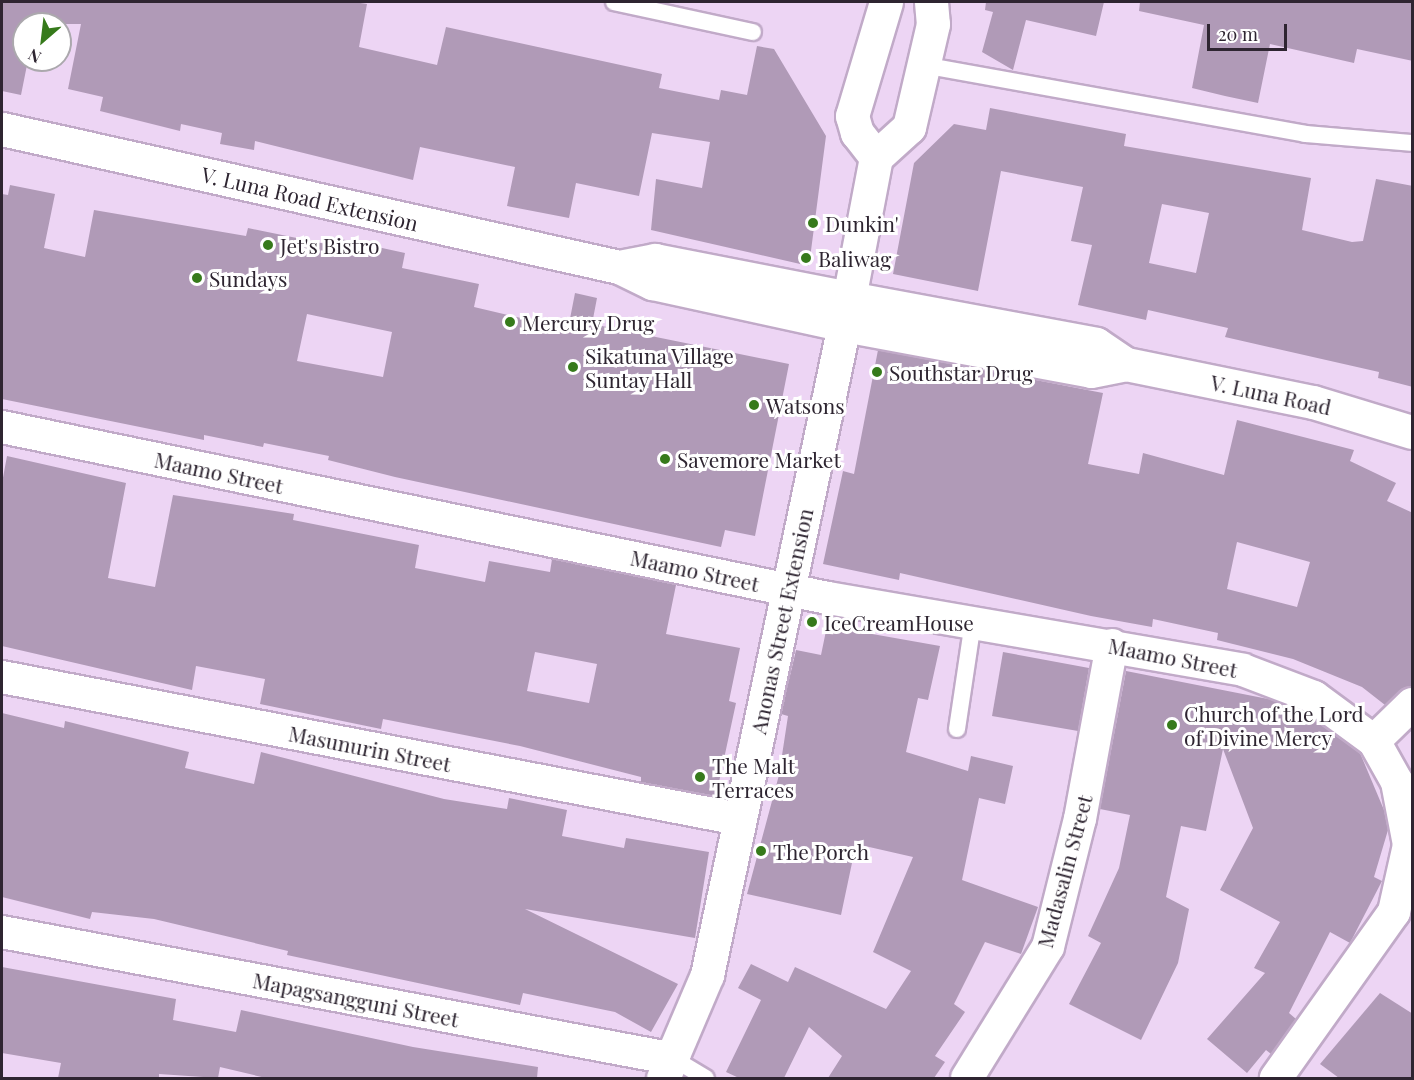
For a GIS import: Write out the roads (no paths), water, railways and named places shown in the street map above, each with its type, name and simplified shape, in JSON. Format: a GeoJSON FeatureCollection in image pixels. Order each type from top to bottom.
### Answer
{"type":"FeatureCollection","features":[{"type":"Feature","properties":{"kind":"street"},"geometry":{"type":"LineString","coordinates":[[886,2],[852,116],[857,133],[876,157],[909,127],[933,24],[931,2]]}},
{"type":"Feature","properties":{"kind":"street","name":"V. Luna Road Extension"},"geometry":{"type":"LineString","coordinates":[[2,129],[619,267],[652,283],[846,311]]}},
{"type":"Feature","properties":{"kind":"street","name":"Anonas Street Extension"},"geometry":{"type":"LineString","coordinates":[[669,1069],[707,975],[876,157]]}},
{"type":"Feature","properties":{"kind":"street","name":"V. Luna Road"},"geometry":{"type":"LineString","coordinates":[[846,311],[1091,371],[1126,364],[1313,402],[1413,432]]}},
{"type":"Feature","properties":{"kind":"street","name":"Maamo Street"},"geometry":{"type":"LineString","coordinates":[[2,427],[788,589],[1112,645],[1284,682],[1345,715],[1374,741],[1397,782],[1406,812],[1405,878],[1394,912],[1276,1078]]}},
{"type":"Feature","properties":{"kind":"street","name":"Madasalin Street"},"geometry":{"type":"LineString","coordinates":[[967,1078],[1048,946],[1080,819],[1112,645]]}},
{"type":"Feature","properties":{"kind":"street","name":"Masunurin Street"},"geometry":{"type":"LineString","coordinates":[[2,676],[739,819]]}},
{"type":"Feature","properties":{"kind":"street"},"geometry":{"type":"LineString","coordinates":[[1374,741],[1413,704]]}},
{"type":"Feature","properties":{"kind":"street","name":"Mapagsangguni Street"},"geometry":{"type":"LineString","coordinates":[[2,932],[669,1069]]}},
{"type":"Feature","properties":{"kind":"lane"},"geometry":{"type":"LineString","coordinates":[[614,2],[753,32]]}},
{"type":"Feature","properties":{"kind":"lane"},"geometry":{"type":"LineString","coordinates":[[923,65],[1305,134],[1413,143]]}},
{"type":"Feature","properties":{"kind":"lane"},"geometry":{"type":"LineString","coordinates":[[957,729],[973,622]]}},
{"type":"Feature","properties":{"kind":"lane","name":"Mapagsangguni Street"},"geometry":{"type":"LineString","coordinates":[[669,1069],[706,1078]]}},
{"type":"Feature","properties":{"kind":"place","name":"Dunkin'"},"geometry":{"type":"Point","coordinates":[813,223]}},
{"type":"Feature","properties":{"kind":"place","name":"Jet's Bistro"},"geometry":{"type":"Point","coordinates":[268,245]}},
{"type":"Feature","properties":{"kind":"place","name":"Baliwag"},"geometry":{"type":"Point","coordinates":[806,258]}},
{"type":"Feature","properties":{"kind":"place","name":"Sundays"},"geometry":{"type":"Point","coordinates":[197,278]}},
{"type":"Feature","properties":{"kind":"place","name":"Mercury Drug"},"geometry":{"type":"Point","coordinates":[510,322]}},
{"type":"Feature","properties":{"kind":"place","name":"Sikatuna Village Suntay Hall"},"geometry":{"type":"Point","coordinates":[573,367]}},
{"type":"Feature","properties":{"kind":"place","name":"Southstar Drug"},"geometry":{"type":"Point","coordinates":[877,372]}},
{"type":"Feature","properties":{"kind":"place","name":"Watsons"},"geometry":{"type":"Point","coordinates":[754,405]}},
{"type":"Feature","properties":{"kind":"place","name":"Savemore Market"},"geometry":{"type":"Point","coordinates":[665,459]}},
{"type":"Feature","properties":{"kind":"place","name":"IceCreamHouse"},"geometry":{"type":"Point","coordinates":[812,622]}},
{"type":"Feature","properties":{"kind":"place","name":"Church of the Lord of Divine Mercy"},"geometry":{"type":"Point","coordinates":[1172,725]}},
{"type":"Feature","properties":{"kind":"place","name":"The Malt Terraces"},"geometry":{"type":"Point","coordinates":[700,777]}},
{"type":"Feature","properties":{"kind":"place","name":"The Porch"},"geometry":{"type":"Point","coordinates":[761,851]}}]}
